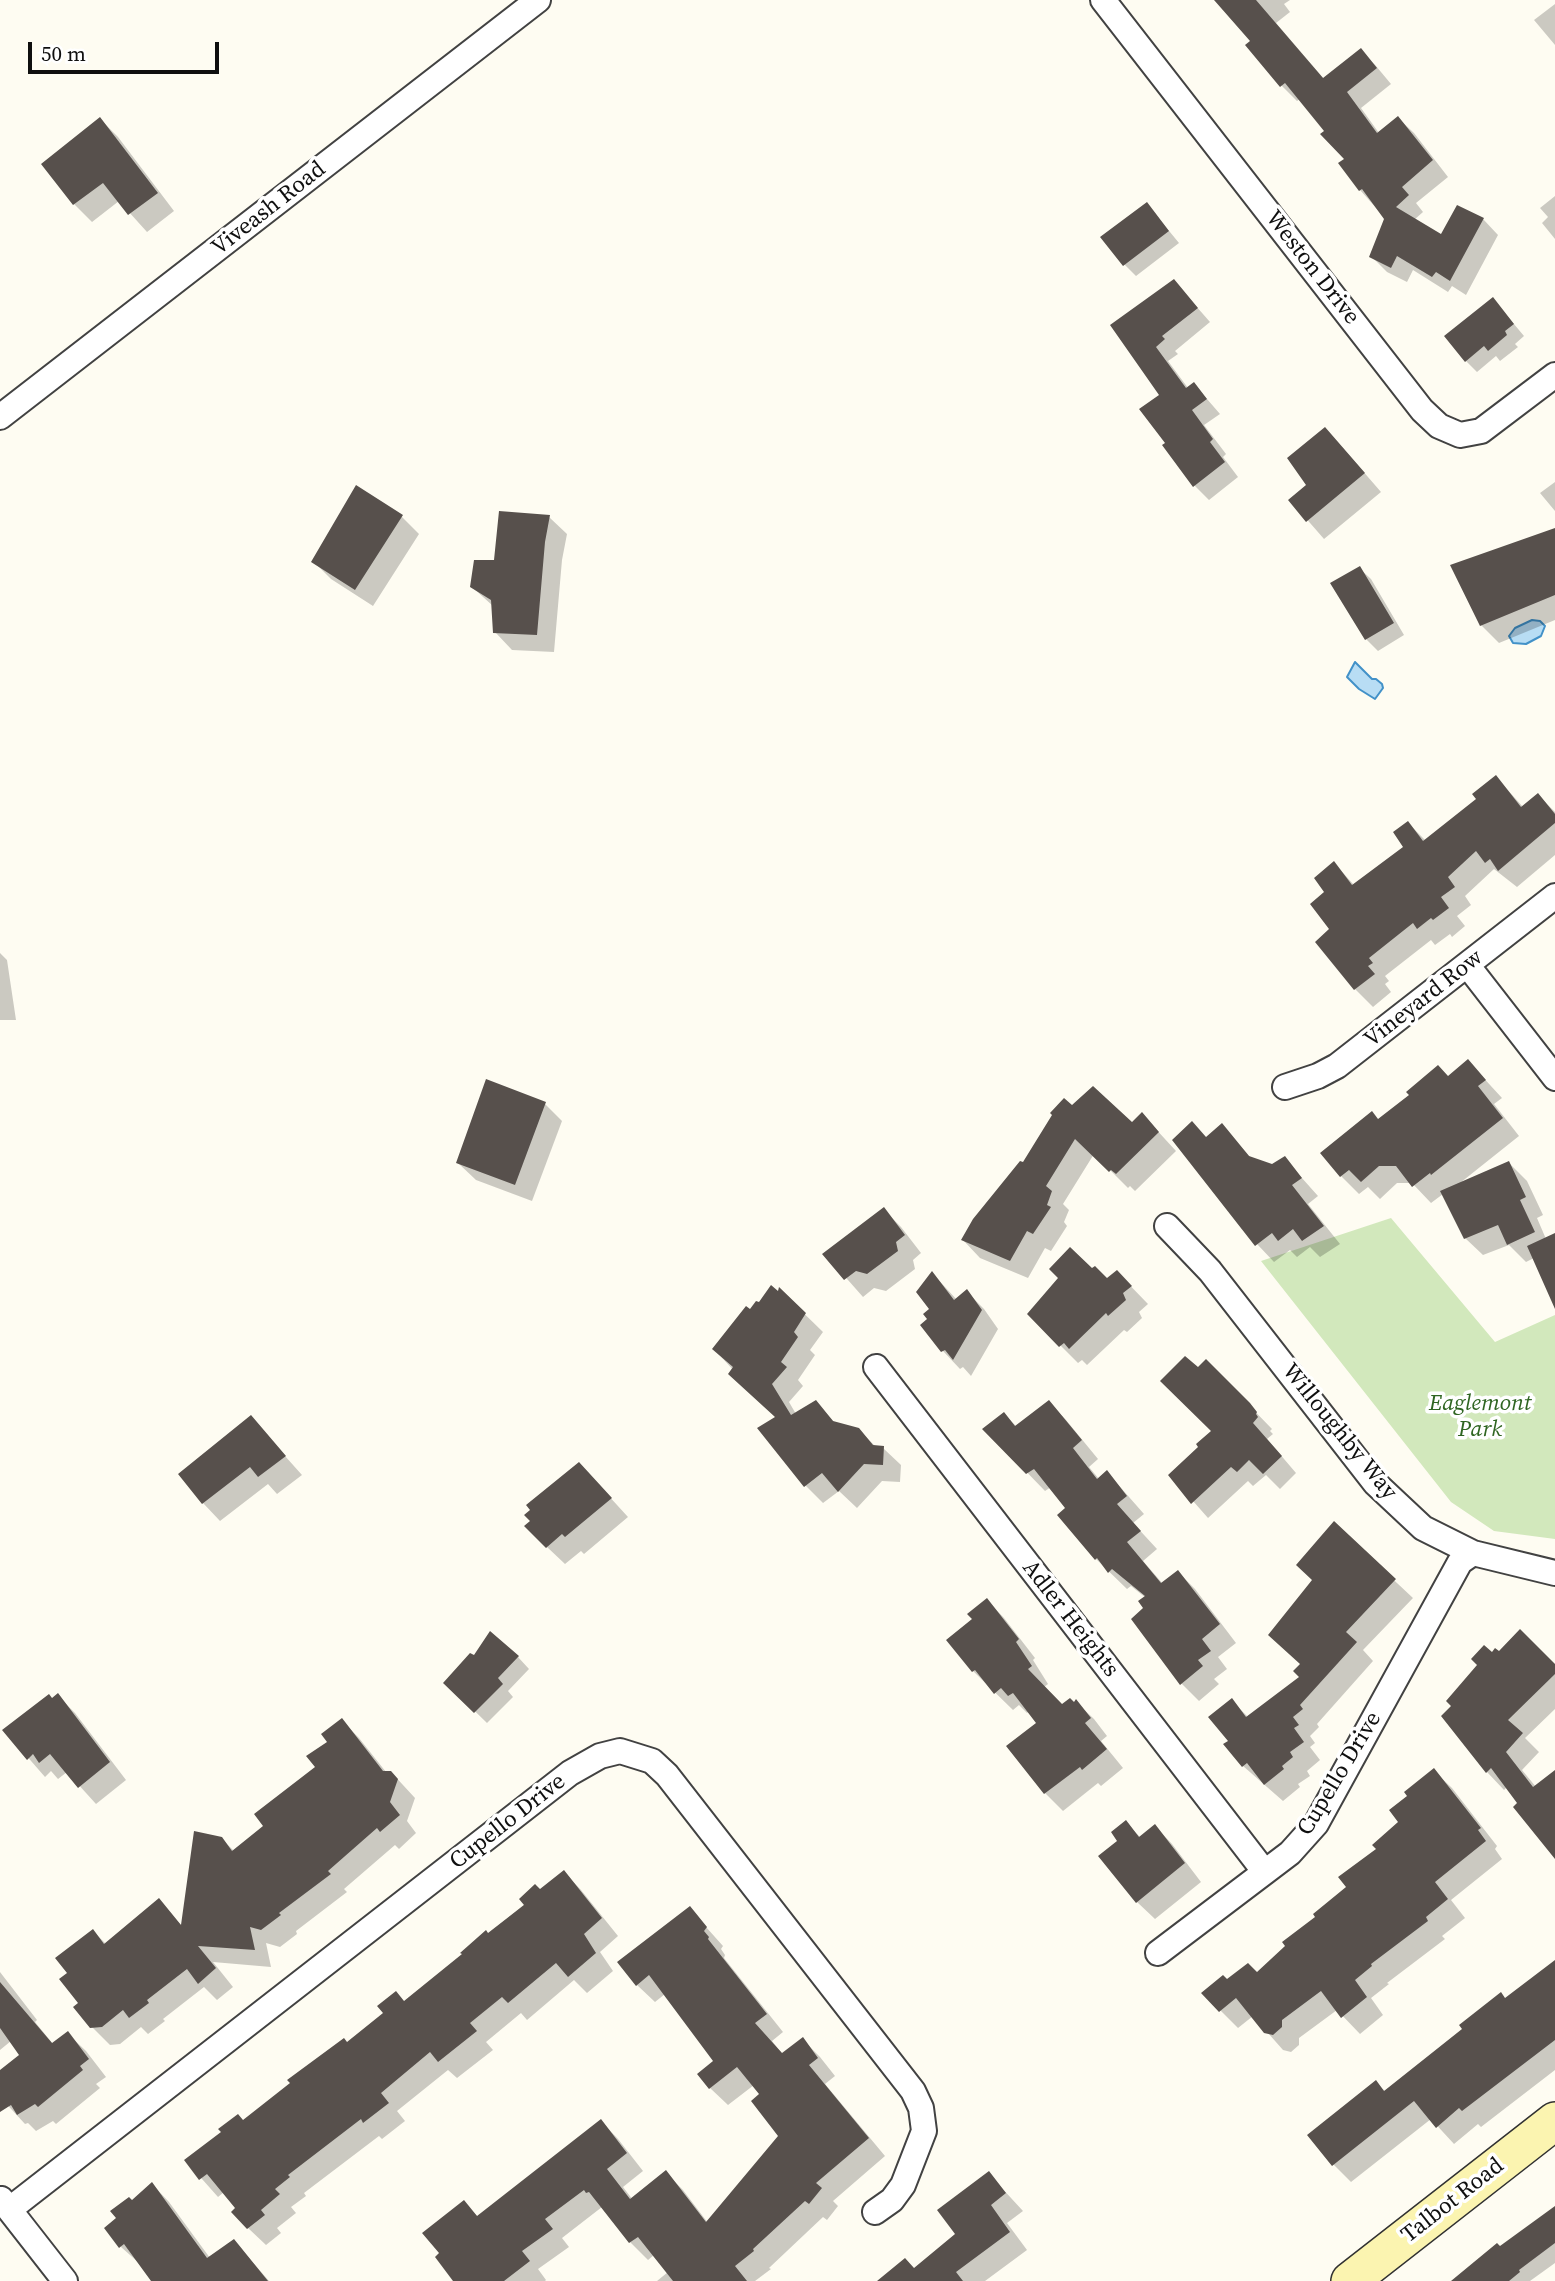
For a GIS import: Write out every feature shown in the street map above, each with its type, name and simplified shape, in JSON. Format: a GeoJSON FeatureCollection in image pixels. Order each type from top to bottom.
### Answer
{"type":"FeatureCollection","features":[{"type":"Feature","properties":{"kind":"main road","name":"Talbot Road"},"geometry":{"type":"LineString","coordinates":[[1350,2281],[1555,2121]]}},
{"type":"Feature","properties":{"kind":"street","name":"Viveash Road"},"geometry":{"type":"LineString","coordinates":[[0,418],[538,0]]}},
{"type":"Feature","properties":{"kind":"street","name":"Weston Drive"},"geometry":{"type":"LineString","coordinates":[[1102,0],[1422,410],[1439,426],[1460,435],[1481,431],[1555,375]]}},
{"type":"Feature","properties":{"kind":"street","name":"Vineyard Row"},"geometry":{"type":"LineString","coordinates":[[1285,1087],[1318,1076],[1337,1066],[1555,896]]}},
{"type":"Feature","properties":{"kind":"street"},"geometry":{"type":"LineString","coordinates":[[1468,966],[1555,1078]]}},
{"type":"Feature","properties":{"kind":"street","name":"Willoughby Way"},"geometry":{"type":"LineString","coordinates":[[1167,1226],[1210,1271],[1376,1482],[1423,1528],[1473,1553],[1555,1573]]}},
{"type":"Feature","properties":{"kind":"street","name":"Adler Heights"},"geometry":{"type":"LineString","coordinates":[[876,1367],[1264,1871]]}},
{"type":"Feature","properties":{"kind":"street","name":"Cupello Drive"},"geometry":{"type":"LineString","coordinates":[[1158,1953],[1290,1853],[1316,1824],[1460,1562],[1473,1553]]}},
{"type":"Feature","properties":{"kind":"street","name":"Cupello Drive"},"geometry":{"type":"LineString","coordinates":[[5,2203],[570,1773],[600,1756],[620,1751],[652,1761],[667,1775],[914,2091],[921,2108],[924,2131],[903,2185],[892,2200],[875,2212]]}},
{"type":"Feature","properties":{"kind":"street"},"geometry":{"type":"LineString","coordinates":[[5,2203],[65,2281]]}},
{"type":"Feature","properties":{"kind":"green space","name":"Eaglemont Park"},"geometry":{"type":"Polygon","coordinates":[[[1391,1218],[1495,1342],[1555,1315],[1555,1539],[1494,1531],[1451,1502],[1261,1261],[1391,1218]]]}},
{"type":"Feature","properties":{"kind":"water"},"geometry":{"type":"Polygon","coordinates":[[[1532,620],[1540,621],[1545,626],[1541,636],[1526,644],[1513,643],[1509,636],[1515,628],[1532,620]]]}},
{"type":"Feature","properties":{"kind":"water"},"geometry":{"type":"Polygon","coordinates":[[[1355,662],[1372,679],[1382,684],[1383,688],[1375,699],[1347,677],[1355,662]]]}},
{"type":"Feature","properties":{"kind":"building"},"geometry":{"type":"Polygon","coordinates":[[[1214,0],[1256,0],[1323,78],[1361,48],[1377,68],[1347,92],[1377,133],[1398,116],[1433,160],[1402,187],[1409,195],[1396,207],[1441,234],[1457,205],[1484,218],[1450,281],[1436,272],[1432,277],[1397,256],[1391,268],[1369,257],[1384,219],[1338,163],[1344,159],[1320,134],[1324,131],[1285,83],[1280,87],[1245,45],[1250,41],[1214,0]]]}},
{"type":"Feature","properties":{"kind":"building"},"geometry":{"type":"Polygon","coordinates":[[[100,117],[158,193],[128,215],[103,183],[73,205],[41,164],[100,117]]]}},
{"type":"Feature","properties":{"kind":"building"},"geometry":{"type":"Polygon","coordinates":[[[1147,202],[1169,231],[1123,266],[1100,237],[1147,202]]]}},
{"type":"Feature","properties":{"kind":"building"},"geometry":{"type":"Polygon","coordinates":[[[1174,279],[1198,308],[1162,336],[1165,339],[1156,347],[1186,388],[1194,382],[1207,399],[1192,410],[1213,439],[1210,442],[1225,462],[1193,487],[1139,409],[1159,395],[1110,325],[1174,279]]]}},
{"type":"Feature","properties":{"kind":"building"},"geometry":{"type":"Polygon","coordinates":[[[1493,297],[1514,324],[1505,331],[1507,335],[1488,351],[1484,346],[1465,362],[1444,336],[1493,297]]]}},
{"type":"Feature","properties":{"kind":"building"},"geometry":{"type":"Polygon","coordinates":[[[1325,427],[1365,473],[1306,522],[1288,500],[1306,485],[1287,458],[1325,427]]]}},
{"type":"Feature","properties":{"kind":"building"},"geometry":{"type":"Polygon","coordinates":[[[356,485],[403,515],[355,590],[311,562],[356,485]]]}},
{"type":"Feature","properties":{"kind":"building"},"geometry":{"type":"Polygon","coordinates":[[[499,511],[550,515],[537,635],[493,633],[491,600],[470,587],[474,560],[494,560],[499,511]]]}},
{"type":"Feature","properties":{"kind":"building"},"geometry":{"type":"Polygon","coordinates":[[[1555,528],[1555,595],[1480,626],[1450,565],[1555,528]]]}},
{"type":"Feature","properties":{"kind":"building"},"geometry":{"type":"Polygon","coordinates":[[[1360,566],[1394,623],[1365,640],[1330,583],[1360,566]]]}},
{"type":"Feature","properties":{"kind":"building"},"geometry":{"type":"Polygon","coordinates":[[[1496,775],[1521,807],[1538,793],[1555,814],[1555,823],[1498,871],[1490,859],[1485,863],[1476,851],[1448,877],[1455,887],[1441,897],[1449,908],[1417,929],[1413,923],[1369,958],[1373,963],[1368,966],[1375,974],[1354,990],[1315,942],[1329,929],[1310,904],[1324,892],[1314,878],[1334,861],[1352,885],[1403,847],[1393,832],[1408,821],[1423,841],[1476,799],[1472,794],[1496,775]]]}},
{"type":"Feature","properties":{"kind":"building"},"geometry":{"type":"Polygon","coordinates":[[[1468,1059],[1486,1080],[1478,1086],[1503,1118],[1431,1175],[1430,1173],[1412,1187],[1396,1166],[1379,1166],[1361,1182],[1349,1170],[1340,1177],[1320,1153],[1372,1111],[1378,1119],[1409,1095],[1406,1092],[1438,1065],[1448,1076],[1468,1059]]]}},
{"type":"Feature","properties":{"kind":"building"},"geometry":{"type":"Polygon","coordinates":[[[486,1079],[546,1102],[515,1185],[456,1163],[486,1079]]]}},
{"type":"Feature","properties":{"kind":"building"},"geometry":{"type":"Polygon","coordinates":[[[1093,1086],[1132,1122],[1142,1112],[1159,1132],[1116,1174],[1111,1170],[1109,1172],[1075,1139],[1046,1186],[1052,1191],[1047,1205],[1051,1207],[1033,1234],[1027,1231],[1010,1261],[961,1240],[973,1219],[1020,1161],[1023,1162],[1052,1115],[1050,1113],[1064,1098],[1072,1105],[1093,1086]]]}},
{"type":"Feature","properties":{"kind":"building"},"geometry":{"type":"Polygon","coordinates":[[[1192,1121],[1206,1137],[1222,1123],[1249,1156],[1272,1164],[1285,1156],[1302,1178],[1292,1185],[1324,1226],[1302,1241],[1293,1229],[1278,1241],[1272,1233],[1255,1246],[1172,1140],[1192,1121]]]}},
{"type":"Feature","properties":{"kind":"building"},"geometry":{"type":"Polygon","coordinates":[[[1509,1161],[1526,1197],[1520,1200],[1535,1232],[1507,1245],[1498,1225],[1464,1239],[1440,1191],[1509,1161]]]}},
{"type":"Feature","properties":{"kind":"building"},"geometry":{"type":"Polygon","coordinates":[[[884,1207],[905,1235],[896,1242],[898,1251],[867,1274],[856,1271],[844,1280],[822,1254],[884,1207]]]}},
{"type":"Feature","properties":{"kind":"building"},"geometry":{"type":"Polygon","coordinates":[[[1555,1233],[1555,1309],[1527,1246],[1555,1233]]]}},
{"type":"Feature","properties":{"kind":"building"},"geometry":{"type":"Polygon","coordinates":[[[1070,1247],[1107,1278],[1117,1270],[1132,1286],[1123,1293],[1126,1300],[1108,1316],[1106,1313],[1069,1349],[1064,1343],[1059,1347],[1027,1314],[1058,1278],[1049,1269],[1070,1247]]]}},
{"type":"Feature","properties":{"kind":"building"},"geometry":{"type":"Polygon","coordinates":[[[932,1271],[954,1300],[967,1289],[982,1310],[953,1360],[945,1350],[941,1352],[920,1325],[927,1319],[923,1314],[929,1309],[916,1292],[932,1271]]]}},
{"type":"Feature","properties":{"kind":"building"},"geometry":{"type":"Polygon","coordinates":[[[771,1285],[778,1291],[779,1287],[806,1313],[794,1332],[798,1337],[781,1362],[787,1367],[772,1384],[791,1415],[816,1400],[833,1421],[859,1428],[873,1445],[884,1446],[883,1465],[864,1464],[838,1492],[822,1473],[804,1487],[757,1428],[775,1417],[728,1374],[733,1367],[712,1349],[746,1306],[750,1309],[756,1301],[759,1302],[771,1285]]]}},
{"type":"Feature","properties":{"kind":"building"},"geometry":{"type":"Polygon","coordinates":[[[1185,1356],[1198,1367],[1206,1359],[1250,1403],[1258,1417],[1253,1423],[1282,1456],[1263,1474],[1249,1460],[1237,1472],[1231,1467],[1191,1504],[1168,1475],[1211,1431],[1160,1381],[1185,1356]]]}},
{"type":"Feature","properties":{"kind":"building"},"geometry":{"type":"Polygon","coordinates":[[[1049,1400],[1082,1440],[1073,1448],[1097,1479],[1107,1470],[1127,1496],[1117,1504],[1141,1531],[1127,1542],[1161,1583],[1178,1570],[1220,1624],[1202,1639],[1211,1651],[1198,1660],[1203,1666],[1180,1685],[1131,1619],[1143,1608],[1138,1601],[1145,1596],[1112,1569],[1108,1573],[1097,1558],[1095,1560],[1057,1515],[1065,1508],[1034,1469],[1026,1474],[982,1429],[1004,1412],[1015,1426],[1049,1400]]]}},
{"type":"Feature","properties":{"kind":"building"},"geometry":{"type":"Polygon","coordinates":[[[251,1415],[286,1456],[258,1477],[250,1467],[202,1504],[178,1474],[251,1415]]]}},
{"type":"Feature","properties":{"kind":"building"},"geometry":{"type":"Polygon","coordinates":[[[579,1462],[612,1498],[565,1537],[562,1534],[546,1548],[524,1526],[530,1521],[524,1515],[530,1510],[526,1505],[579,1462]]]}},
{"type":"Feature","properties":{"kind":"building"},"geometry":{"type":"Polygon","coordinates":[[[1334,1521],[1396,1579],[1346,1632],[1357,1642],[1300,1705],[1303,1709],[1293,1717],[1299,1725],[1294,1728],[1304,1742],[1290,1752],[1293,1757],[1282,1766],[1284,1769],[1264,1785],[1247,1763],[1242,1767],[1223,1744],[1228,1741],[1208,1717],[1232,1698],[1246,1717],[1299,1677],[1293,1671],[1300,1664],[1268,1635],[1312,1580],[1296,1565],[1334,1521]]]}},
{"type":"Feature","properties":{"kind":"building"},"geometry":{"type":"Polygon","coordinates":[[[987,1598],[1019,1639],[1016,1642],[1032,1666],[1028,1669],[1062,1704],[1070,1698],[1074,1702],[1076,1699],[1091,1718],[1085,1723],[1107,1749],[1082,1770],[1080,1767],[1044,1794],[1006,1746],[1036,1723],[1013,1693],[1008,1696],[1001,1688],[994,1694],[946,1640],[972,1619],[967,1614],[987,1598]]]}},
{"type":"Feature","properties":{"kind":"building"},"geometry":{"type":"Polygon","coordinates":[[[1520,1629],[1555,1664],[1555,1674],[1508,1720],[1523,1733],[1506,1752],[1533,1787],[1555,1770],[1555,1859],[1513,1807],[1517,1803],[1491,1768],[1486,1773],[1441,1716],[1451,1706],[1446,1701],[1477,1665],[1471,1659],[1484,1645],[1492,1652],[1495,1648],[1499,1651],[1520,1629]]]}},
{"type":"Feature","properties":{"kind":"building"},"geometry":{"type":"Polygon","coordinates":[[[490,1631],[519,1656],[498,1678],[503,1684],[474,1713],[443,1683],[470,1653],[474,1655],[490,1631]]]}},
{"type":"Feature","properties":{"kind":"building"},"geometry":{"type":"Polygon","coordinates":[[[58,1693],[110,1762],[78,1788],[50,1754],[39,1763],[33,1754],[27,1760],[2,1730],[49,1694],[52,1698],[58,1693]]]}},
{"type":"Feature","properties":{"kind":"building"},"geometry":{"type":"Polygon","coordinates":[[[342,1718],[383,1771],[391,1771],[398,1779],[390,1802],[400,1815],[380,1832],[377,1828],[328,1871],[331,1874],[261,1930],[250,1927],[255,1950],[198,1946],[216,1968],[198,1984],[187,1969],[147,2000],[149,2003],[129,2018],[123,2010],[102,2027],[90,2028],[73,2007],[78,2003],[59,1979],[67,1973],[55,1958],[93,1929],[104,1944],[159,1898],[181,1925],[194,1831],[222,1837],[232,1851],[263,1826],[254,1814],[315,1767],[306,1756],[327,1742],[321,1734],[342,1718]]]}},
{"type":"Feature","properties":{"kind":"building"},"geometry":{"type":"Polygon","coordinates":[[[1434,1768],[1481,1828],[1478,1830],[1486,1841],[1435,1882],[1448,1899],[1426,1917],[1428,1921],[1371,1964],[1372,1966],[1355,1980],[1367,1997],[1341,2018],[1321,1991],[1282,2020],[1282,2027],[1273,2035],[1264,2033],[1236,1998],[1219,2012],[1201,1993],[1223,1975],[1227,1979],[1248,1963],[1257,1972],[1285,1946],[1282,1942],[1315,1917],[1313,1914],[1346,1887],[1338,1877],[1376,1849],[1372,1845],[1398,1822],[1389,1810],[1407,1796],[1404,1792],[1434,1768]]]}},
{"type":"Feature","properties":{"kind":"building"},"geometry":{"type":"Polygon","coordinates":[[[1126,1820],[1139,1837],[1155,1824],[1185,1863],[1136,1903],[1098,1856],[1117,1841],[1111,1832],[1126,1820]]]}},
{"type":"Feature","properties":{"kind":"building"},"geometry":{"type":"Polygon","coordinates":[[[564,1870],[602,1918],[584,1934],[596,1953],[568,1977],[556,1963],[508,2003],[502,1997],[470,2023],[477,2031],[438,2062],[430,2052],[381,2093],[389,2103],[363,2123],[361,2119],[288,2175],[290,2177],[275,2189],[280,2194],[261,2210],[265,2215],[247,2229],[231,2212],[235,2208],[207,2174],[199,2180],[184,2160],[221,2132],[218,2129],[238,2114],[243,2120],[290,2083],[287,2080],[344,2038],[347,2042],[383,2013],[377,2006],[396,1991],[404,2001],[462,1954],[460,1953],[486,1930],[488,1933],[524,1905],[519,1899],[535,1884],[540,1889],[564,1870]]]}},
{"type":"Feature","properties":{"kind":"building"},"geometry":{"type":"Polygon","coordinates":[[[690,1906],[707,1927],[704,1931],[708,1939],[767,2014],[755,2023],[782,2053],[803,2037],[818,2058],[809,2065],[869,2138],[816,2183],[822,2188],[809,2204],[805,2201],[735,2266],[747,2281],[673,2281],[638,2237],[629,2243],[589,2192],[584,2190],[545,2219],[553,2229],[522,2251],[530,2261],[504,2281],[453,2281],[435,2257],[439,2253],[422,2233],[464,2200],[477,2216],[601,2119],[627,2153],[607,2169],[630,2199],[666,2170],[706,2222],[778,2136],[751,2101],[759,2094],[737,2067],[709,2089],[697,2074],[713,2061],[649,1975],[636,1986],[617,1962],[690,1906]]]}},
{"type":"Feature","properties":{"kind":"building"},"geometry":{"type":"Polygon","coordinates":[[[1555,1960],[1555,2040],[1462,2111],[1459,2108],[1436,2128],[1414,2101],[1332,2166],[1307,2135],[1376,2080],[1384,2091],[1462,2029],[1459,2025],[1501,1992],[1505,1998],[1555,1960]]]}},
{"type":"Feature","properties":{"kind":"building"},"geometry":{"type":"Polygon","coordinates":[[[0,1982],[52,2043],[68,2031],[89,2059],[80,2066],[83,2070],[38,2107],[35,2104],[17,2115],[11,2105],[0,2112],[0,2070],[19,2055],[0,2028],[0,1982]]]}},
{"type":"Feature","properties":{"kind":"building"},"geometry":{"type":"Polygon","coordinates":[[[989,2171],[1006,2193],[991,2205],[1010,2232],[956,2272],[963,2281],[877,2281],[905,2258],[914,2268],[955,2234],[937,2210],[989,2171]]]}},
{"type":"Feature","properties":{"kind":"building"},"geometry":{"type":"Polygon","coordinates":[[[152,2182],[207,2258],[234,2239],[268,2281],[151,2281],[124,2244],[119,2248],[104,2228],[116,2218],[110,2211],[129,2197],[132,2200],[152,2182]]]}},
{"type":"Feature","properties":{"kind":"building"},"geometry":{"type":"Polygon","coordinates":[[[1555,2206],[1555,2243],[1519,2270],[1509,2281],[1451,2281],[1497,2243],[1500,2246],[1555,2206]]]}}]}
